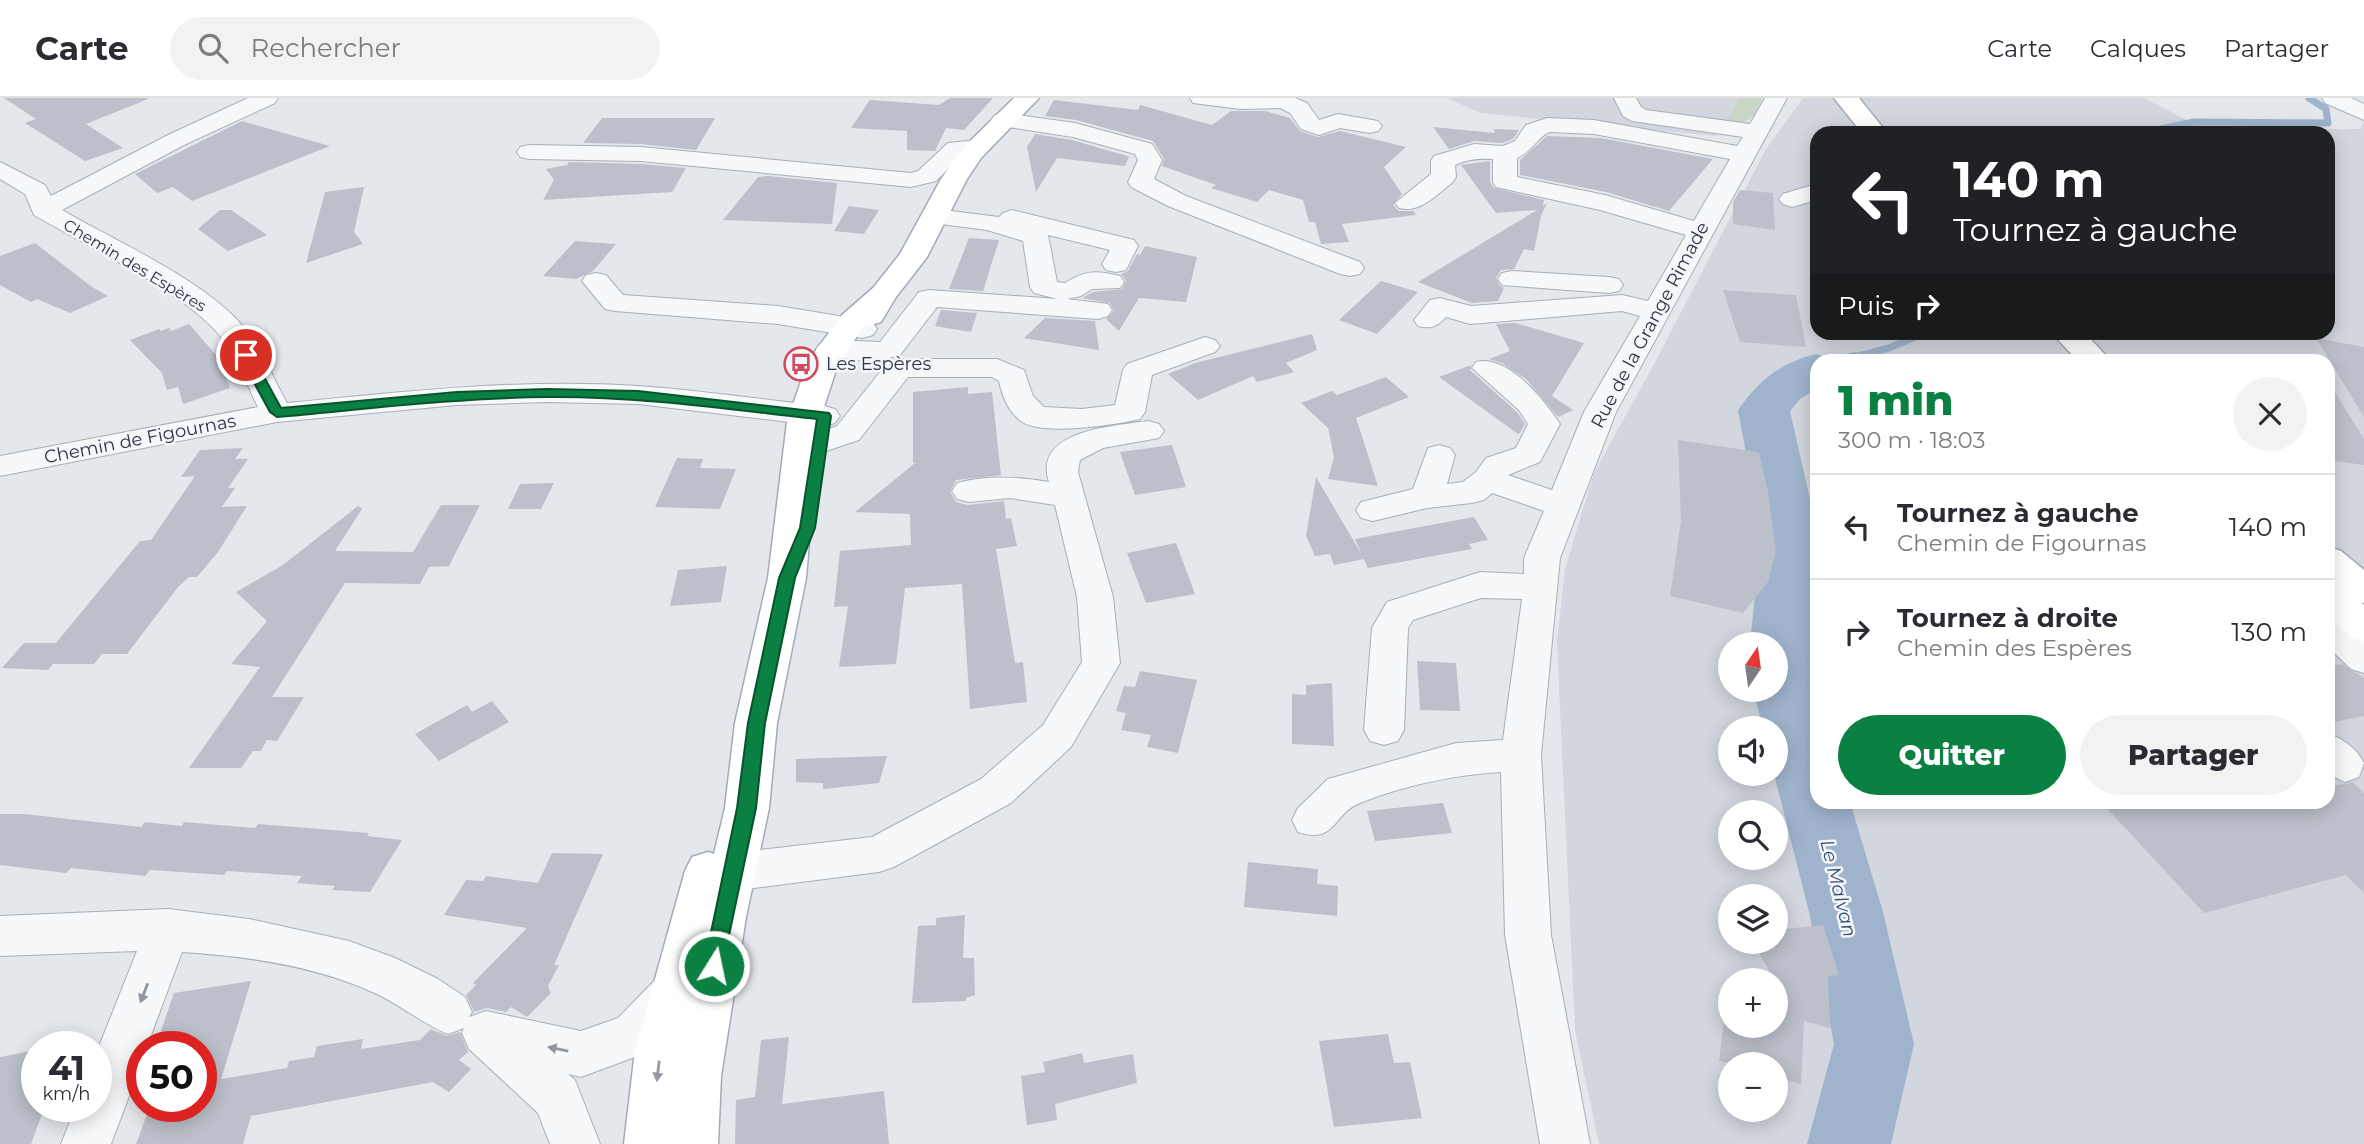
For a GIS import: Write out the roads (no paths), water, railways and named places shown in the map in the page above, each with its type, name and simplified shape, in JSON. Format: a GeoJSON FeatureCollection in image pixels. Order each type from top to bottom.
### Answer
{"type":"FeatureCollection","features":[{"type":"Feature","properties":{"kind":"main road"},"geometry":{"type":"LineString","coordinates":[[691,1144],[695,1076],[720,874],[725,808],[756,723],[787,578],[807,528],[818,372],[913,257],[954,179],[978,146],[1027,98]]}},
{"type":"Feature","properties":{"kind":"main road"},"geometry":{"type":"LineString","coordinates":[[1828,98],[1863,112]]}},
{"type":"Feature","properties":{"kind":"main road"},"geometry":{"type":"LineString","coordinates":[[2074,340],[2088,354]]}},
{"type":"Feature","properties":{"kind":"main road"},"geometry":{"type":"LineString","coordinates":[[2335,566],[2364,590]]}},
{"type":"Feature","properties":{"kind":"main road"},"geometry":{"type":"LineString","coordinates":[[2335,609],[2349,639]]}},
{"type":"Feature","properties":{"kind":"main road"},"geometry":{"type":"LineString","coordinates":[[651,1144],[660,1051],[676,990],[720,874]]}},
{"type":"Feature","properties":{"kind":"street"},"geometry":{"type":"LineString","coordinates":[[43,210],[176,140],[267,98]]}},
{"type":"Feature","properties":{"kind":"street"},"geometry":{"type":"LineString","coordinates":[[1201,98],[1240,102],[1283,101],[1298,108],[1309,124],[1319,128],[1338,121],[1370,126]]}},
{"type":"Feature","properties":{"kind":"street"},"geometry":{"type":"LineString","coordinates":[[1625,98],[1631,111],[1640,116],[1714,124],[1749,144]]}},
{"type":"Feature","properties":{"kind":"street","name":"Rue de la Grange Rimade"},"geometry":{"type":"LineString","coordinates":[[1565,1144],[1528,935],[1521,755],[1542,558],[1600,412],[1776,98]]}},
{"type":"Feature","properties":{"kind":"street"},"geometry":{"type":"LineString","coordinates":[[2333,98],[2364,113]]}},
{"type":"Feature","properties":{"kind":"street"},"geometry":{"type":"LineString","coordinates":[[1003,120],[1075,130],[1144,149],[1150,160],[1140,182],[1177,201],[1350,268]]}},
{"type":"Feature","properties":{"kind":"street"},"geometry":{"type":"LineString","coordinates":[[1408,203],[1444,177],[1443,161],[1468,150],[1506,154],[1523,146],[1534,130],[1547,125],[1594,127],[1675,140],[1749,144]]}},
{"type":"Feature","properties":{"kind":"street"},"geometry":{"type":"LineString","coordinates":[[529,152],[641,154],[911,180],[927,176],[956,148],[978,146]]}},
{"type":"Feature","properties":{"kind":"street"},"geometry":{"type":"LineString","coordinates":[[1506,154],[1503,167],[1505,182],[1605,203],[1700,231]]}},
{"type":"Feature","properties":{"kind":"street","name":"Chemin des Espères"},"geometry":{"type":"LineString","coordinates":[[0,169],[36,190],[43,210],[167,281],[212,311],[236,336],[277,412]]}},
{"type":"Feature","properties":{"kind":"street"},"geometry":{"type":"LineString","coordinates":[[939,209],[1125,246],[1113,273],[1085,280],[1075,290],[1066,293],[1044,287],[1036,237],[1003,224],[939,209]]}},
{"type":"Feature","properties":{"kind":"street"},"geometry":{"type":"LineString","coordinates":[[1609,285],[1616,258]]}},
{"type":"Feature","properties":{"kind":"street"},"geometry":{"type":"LineString","coordinates":[[1512,279],[1609,285],[1657,311]]}},
{"type":"Feature","properties":{"kind":"street"},"geometry":{"type":"LineString","coordinates":[[596,281],[615,303],[778,315],[848,338]]}},
{"type":"Feature","properties":{"kind":"street"},"geometry":{"type":"LineString","coordinates":[[1428,320],[1440,306],[1469,315],[1622,303],[1657,311]]}},
{"type":"Feature","properties":{"kind":"street"},"geometry":{"type":"LineString","coordinates":[[1537,322],[1657,311]]}},
{"type":"Feature","properties":{"kind":"street","name":"Chemin de Figournas"},"geometry":{"type":"LineString","coordinates":[[0,466],[277,412],[457,396],[547,393],[638,395],[813,429]]}},
{"type":"Feature","properties":{"kind":"street"},"geometry":{"type":"LineString","coordinates":[[720,874],[879,853],[996,791],[1057,736],[1101,663],[1095,597],[1062,472],[1064,456],[1094,439],[1148,430]]}},
{"type":"Feature","properties":{"kind":"street"},"geometry":{"type":"LineString","coordinates":[[1427,497],[1439,455]]}},
{"type":"Feature","properties":{"kind":"street"},"geometry":{"type":"LineString","coordinates":[[1373,510],[1427,497],[1472,492],[1488,480],[1563,506]]}},
{"type":"Feature","properties":{"kind":"street"},"geometry":{"type":"LineString","coordinates":[[969,491],[1010,487],[1070,496]]}},
{"type":"Feature","properties":{"kind":"street"},"geometry":{"type":"LineString","coordinates":[[1384,730],[1390,628],[1400,611],[1480,585],[1541,587]]}},
{"type":"Feature","properties":{"kind":"street"},"geometry":{"type":"LineString","coordinates":[[1313,820],[1343,791],[1456,759],[1521,755]]}},
{"type":"Feature","properties":{"kind":"street"},"geometry":{"type":"LineString","coordinates":[[0,936],[91,930],[168,929],[240,936],[340,959],[380,972],[433,1000],[448,1012]]}},
{"type":"Feature","properties":{"kind":"street"},"geometry":{"type":"LineString","coordinates":[[86,1144],[168,929]]}},
{"type":"Feature","properties":{"kind":"street"},"geometry":{"type":"LineString","coordinates":[[575,1144],[557,1097],[486,1033],[581,1054],[634,1035],[676,990]]}},
{"type":"Feature","properties":{"kind":"lane"},"geometry":{"type":"LineString","coordinates":[[848,338],[872,353],[890,349],[929,298],[1098,310]]}},
{"type":"Feature","properties":{"kind":"lane"},"geometry":{"type":"LineString","coordinates":[[813,429],[848,433],[899,368],[997,368],[1013,376],[1018,398],[1035,416],[1082,419],[1129,412],[1138,370],[1205,346]]}},
{"type":"Feature","properties":{"kind":"lane"},"geometry":{"type":"LineString","coordinates":[[1487,368],[1531,404],[1544,424],[1529,455],[1498,465],[1488,480]]}},
{"type":"Feature","properties":{"kind":"waterway","name":"Le Malvan"},"geometry":{"type":"LineString","coordinates":[[2175,126],[2194,122],[2328,123],[2326,109],[2309,98]]}},
{"type":"Feature","properties":{"kind":"waterway","name":"Le Malvan"},"geometry":{"type":"LineString","coordinates":[[1866,354],[1908,340]]}},
{"type":"Feature","properties":{"kind":"waterway","name":"Le Malvan"},"geometry":{"type":"LineString","coordinates":[[1810,372],[1782,388],[1764,410],[1790,535],[1779,667],[1810,780]]}},
{"type":"Feature","properties":{"kind":"waterway","name":"Le Malvan"},"geometry":{"type":"LineString","coordinates":[[1818,809],[1846,912],[1874,1044],[1849,1144]]}},
{"type":"Feature","properties":{"kind":"place","name":"Les Espères"},"geometry":{"type":"Point","coordinates":[801,364]}}]}
